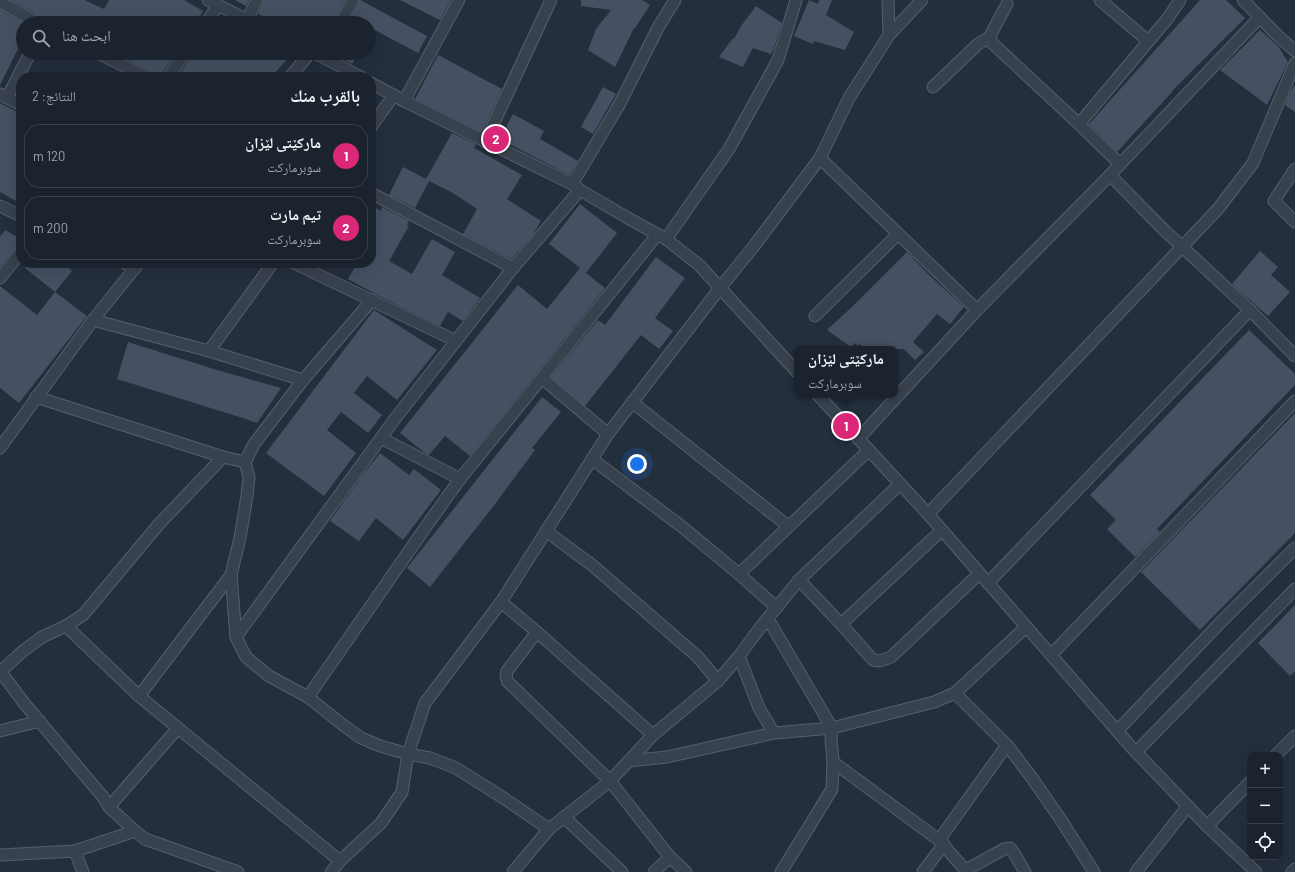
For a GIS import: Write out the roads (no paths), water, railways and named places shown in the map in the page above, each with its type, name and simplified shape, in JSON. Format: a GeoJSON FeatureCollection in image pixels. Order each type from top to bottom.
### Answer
{"type":"FeatureCollection","features":[{"type":"Feature","properties":{"kind":"street"},"geometry":{"type":"LineString","coordinates":[[252,16],[258,0]]}},
{"type":"Feature","properties":{"kind":"street"},"geometry":{"type":"LineString","coordinates":[[345,16],[353,0]]}},
{"type":"Feature","properties":{"kind":"street"},"geometry":{"type":"LineString","coordinates":[[404,101],[459,0]]}},
{"type":"Feature","properties":{"kind":"street"},"geometry":{"type":"LineString","coordinates":[[485,142],[552,0]]}},
{"type":"Feature","properties":{"kind":"street"},"geometry":{"type":"LineString","coordinates":[[236,637],[381,438],[576,187],[658,26],[675,0]]}},
{"type":"Feature","properties":{"kind":"street"},"geometry":{"type":"LineString","coordinates":[[308,697],[460,479],[542,378],[661,237],[729,150],[778,60],[796,0]]}},
{"type":"Feature","properties":{"kind":"street"},"geometry":{"type":"LineString","coordinates":[[888,0],[889,35]]}},
{"type":"Feature","properties":{"kind":"street"},"geometry":{"type":"LineString","coordinates":[[331,872],[340,861],[381,823],[402,792],[408,754],[425,703],[501,602],[608,434],[754,246],[820,158],[849,98],[889,35],[922,0]]}},
{"type":"Feature","properties":{"kind":"street"},"geometry":{"type":"LineString","coordinates":[[1100,0],[1148,42]]}},
{"type":"Feature","properties":{"kind":"street"},"geometry":{"type":"LineString","coordinates":[[1079,124],[1168,18],[1180,0]]}},
{"type":"Feature","properties":{"kind":"street"},"geometry":{"type":"LineString","coordinates":[[1243,0],[1295,51]]}},
{"type":"Feature","properties":{"kind":"street"},"geometry":{"type":"LineString","coordinates":[[0,2],[25,16]]}},
{"type":"Feature","properties":{"kind":"street"},"geometry":{"type":"LineString","coordinates":[[208,16],[213,3],[238,16]]}},
{"type":"Feature","properties":{"kind":"street"},"geometry":{"type":"LineString","coordinates":[[933,87],[978,44],[990,37],[1007,4]]}},
{"type":"Feature","properties":{"kind":"street"},"geometry":{"type":"LineString","coordinates":[[898,395],[977,310],[1110,175],[1260,17]]}},
{"type":"Feature","properties":{"kind":"street"},"geometry":{"type":"LineString","coordinates":[[990,37],[992,43],[1120,164]]}},
{"type":"Feature","properties":{"kind":"street"},"geometry":{"type":"LineString","coordinates":[[19,72],[26,60]]}},
{"type":"Feature","properties":{"kind":"street"},"geometry":{"type":"LineString","coordinates":[[112,60],[136,72]]}},
{"type":"Feature","properties":{"kind":"street"},"geometry":{"type":"LineString","coordinates":[[172,72],[180,60]]}},
{"type":"Feature","properties":{"kind":"street"},"geometry":{"type":"LineString","coordinates":[[294,72],[304,60]]}},
{"type":"Feature","properties":{"kind":"street"},"geometry":{"type":"LineString","coordinates":[[331,60],[352,72]]}},
{"type":"Feature","properties":{"kind":"street"},"geometry":{"type":"LineString","coordinates":[[928,514],[1218,210],[1253,163],[1295,63]]}},
{"type":"Feature","properties":{"kind":"street"},"geometry":{"type":"LineString","coordinates":[[16,76],[4,96],[16,102]]}},
{"type":"Feature","properties":{"kind":"street"},"geometry":{"type":"LineString","coordinates":[[376,86],[576,187],[661,237],[699,265],[794,369]]}},
{"type":"Feature","properties":{"kind":"street"},"geometry":{"type":"LineString","coordinates":[[376,120],[394,95]]}},
{"type":"Feature","properties":{"kind":"street"},"geometry":{"type":"LineString","coordinates":[[820,158],[977,310]]}},
{"type":"Feature","properties":{"kind":"street"},"geometry":{"type":"LineString","coordinates":[[1295,169],[1274,201],[1295,222]]}},
{"type":"Feature","properties":{"kind":"street"},"geometry":{"type":"LineString","coordinates":[[1110,175],[1250,310],[1295,356]]}},
{"type":"Feature","properties":{"kind":"street"},"geometry":{"type":"LineString","coordinates":[[376,196],[513,268]]}},
{"type":"Feature","properties":{"kind":"street"},"geometry":{"type":"LineString","coordinates":[[0,206],[16,214]]}},
{"type":"Feature","properties":{"kind":"street"},"geometry":{"type":"LineString","coordinates":[[815,316],[898,234]]}},
{"type":"Feature","properties":{"kind":"street"},"geometry":{"type":"LineString","coordinates":[[0,278],[16,258]]}},
{"type":"Feature","properties":{"kind":"street"},"geometry":{"type":"LineString","coordinates":[[0,448],[93,320],[135,268]]}},
{"type":"Feature","properties":{"kind":"street"},"geometry":{"type":"LineString","coordinates":[[209,351],[269,268]]}},
{"type":"Feature","properties":{"kind":"street"},"geometry":{"type":"LineString","coordinates":[[305,268],[456,341]]}},
{"type":"Feature","properties":{"kind":"street"},"geometry":{"type":"LineString","coordinates":[[372,300],[303,380],[254,444],[245,462],[249,477],[247,496],[240,538],[231,575],[236,637],[246,657],[269,676],[308,697],[343,726],[361,738],[380,746],[408,754],[430,758],[456,768],[515,805],[549,829]]}},
{"type":"Feature","properties":{"kind":"street"},"geometry":{"type":"LineString","coordinates":[[988,583],[1250,310]]}},
{"type":"Feature","properties":{"kind":"street"},"geometry":{"type":"LineString","coordinates":[[93,320],[209,351],[303,380]]}},
{"type":"Feature","properties":{"kind":"street"},"geometry":{"type":"LineString","coordinates":[[542,378],[608,434]]}},
{"type":"Feature","properties":{"kind":"street"},"geometry":{"type":"LineString","coordinates":[[36,397],[223,457],[245,462]]}},
{"type":"Feature","properties":{"kind":"street"},"geometry":{"type":"LineString","coordinates":[[821,398],[928,514],[1136,752],[1188,806],[1256,872]]}},
{"type":"Feature","properties":{"kind":"street"},"geometry":{"type":"LineString","coordinates":[[858,438],[895,398]]}},
{"type":"Feature","properties":{"kind":"street"},"geometry":{"type":"LineString","coordinates":[[632,402],[788,526]]}},
{"type":"Feature","properties":{"kind":"street"},"geometry":{"type":"LineString","coordinates":[[1051,655],[1295,402]]}},
{"type":"Feature","properties":{"kind":"street"},"geometry":{"type":"LineString","coordinates":[[381,438],[460,479]]}},
{"type":"Feature","properties":{"kind":"street"},"geometry":{"type":"LineString","coordinates":[[739,574],[869,450]]}},
{"type":"Feature","properties":{"kind":"street"},"geometry":{"type":"LineString","coordinates":[[223,457],[159,524],[84,615],[66,626],[42,637],[0,671],[103,796],[109,807],[135,831],[145,839],[238,872]]}},
{"type":"Feature","properties":{"kind":"street"},"geometry":{"type":"LineString","coordinates":[[592,459],[681,526],[777,608]]}},
{"type":"Feature","properties":{"kind":"street"},"geometry":{"type":"LineString","coordinates":[[513,872],[549,829],[610,781],[653,734],[718,681],[799,580],[900,484]]}},
{"type":"Feature","properties":{"kind":"street"},"geometry":{"type":"LineString","coordinates":[[841,624],[942,530]]}},
{"type":"Feature","properties":{"kind":"street"},"geometry":{"type":"LineString","coordinates":[[546,531],[592,564],[698,657],[718,681]]}},
{"type":"Feature","properties":{"kind":"street"},"geometry":{"type":"LineString","coordinates":[[1117,731],[1219,624],[1295,548]]}},
{"type":"Feature","properties":{"kind":"street"},"geometry":{"type":"LineString","coordinates":[[799,580],[873,660],[880,661],[891,657],[979,574]]}},
{"type":"Feature","properties":{"kind":"street"},"geometry":{"type":"LineString","coordinates":[[139,696],[231,575]]}},
{"type":"Feature","properties":{"kind":"street"},"geometry":{"type":"LineString","coordinates":[[1136,752],[1295,589]]}},
{"type":"Feature","properties":{"kind":"street"},"geometry":{"type":"LineString","coordinates":[[501,602],[653,734]]}},
{"type":"Feature","properties":{"kind":"street"},"geometry":{"type":"LineString","coordinates":[[768,619],[832,728],[832,789],[781,872]]}},
{"type":"Feature","properties":{"kind":"street"},"geometry":{"type":"LineString","coordinates":[[66,626],[139,696],[340,861]]}},
{"type":"Feature","properties":{"kind":"street"},"geometry":{"type":"LineString","coordinates":[[629,761],[667,757],[774,733],[832,728],[934,702],[955,693],[1026,627]]}},
{"type":"Feature","properties":{"kind":"street"},"geometry":{"type":"LineString","coordinates":[[537,632],[507,671],[506,677],[508,682],[610,781],[670,857],[686,872]]}},
{"type":"Feature","properties":{"kind":"street"},"geometry":{"type":"LineString","coordinates":[[739,656],[760,708],[774,733]]}},
{"type":"Feature","properties":{"kind":"street"},"geometry":{"type":"LineString","coordinates":[[955,693],[1007,745],[1061,820],[1094,872]]}},
{"type":"Feature","properties":{"kind":"street"},"geometry":{"type":"LineString","coordinates":[[0,731],[40,721]]}},
{"type":"Feature","properties":{"kind":"street"},"geometry":{"type":"LineString","coordinates":[[109,807],[178,728]]}},
{"type":"Feature","properties":{"kind":"street"},"geometry":{"type":"LineString","coordinates":[[1279,752],[1295,736]]}},
{"type":"Feature","properties":{"kind":"street"},"geometry":{"type":"LineString","coordinates":[[923,872],[1007,745]]}},
{"type":"Feature","properties":{"kind":"street"},"geometry":{"type":"LineString","coordinates":[[833,762],[942,842],[967,871],[1004,849],[1010,848],[1025,872]]}},
{"type":"Feature","properties":{"kind":"street"},"geometry":{"type":"LineString","coordinates":[[1208,826],[1247,785]]}},
{"type":"Feature","properties":{"kind":"street"},"geometry":{"type":"LineString","coordinates":[[1136,872],[1188,806]]}},
{"type":"Feature","properties":{"kind":"street"},"geometry":{"type":"LineString","coordinates":[[564,817],[622,872]]}},
{"type":"Feature","properties":{"kind":"street"},"geometry":{"type":"LineString","coordinates":[[0,855],[74,851],[135,831]]}},
{"type":"Feature","properties":{"kind":"street"},"geometry":{"type":"LineString","coordinates":[[74,851],[83,872]]}},
{"type":"Feature","properties":{"kind":"street"},"geometry":{"type":"LineString","coordinates":[[654,872],[670,857]]}},
{"type":"Feature","properties":{"kind":"street"},"geometry":{"type":"LineString","coordinates":[[1292,872],[1295,869]]}},
{"type":"Feature","properties":{"kind":"place","name":"تيم مارت"},"geometry":{"type":"Point","coordinates":[496,139]}},
{"type":"Feature","properties":{"kind":"place","name":"مارکێتی لێزان"},"geometry":{"type":"Point","coordinates":[846,426]}}]}
